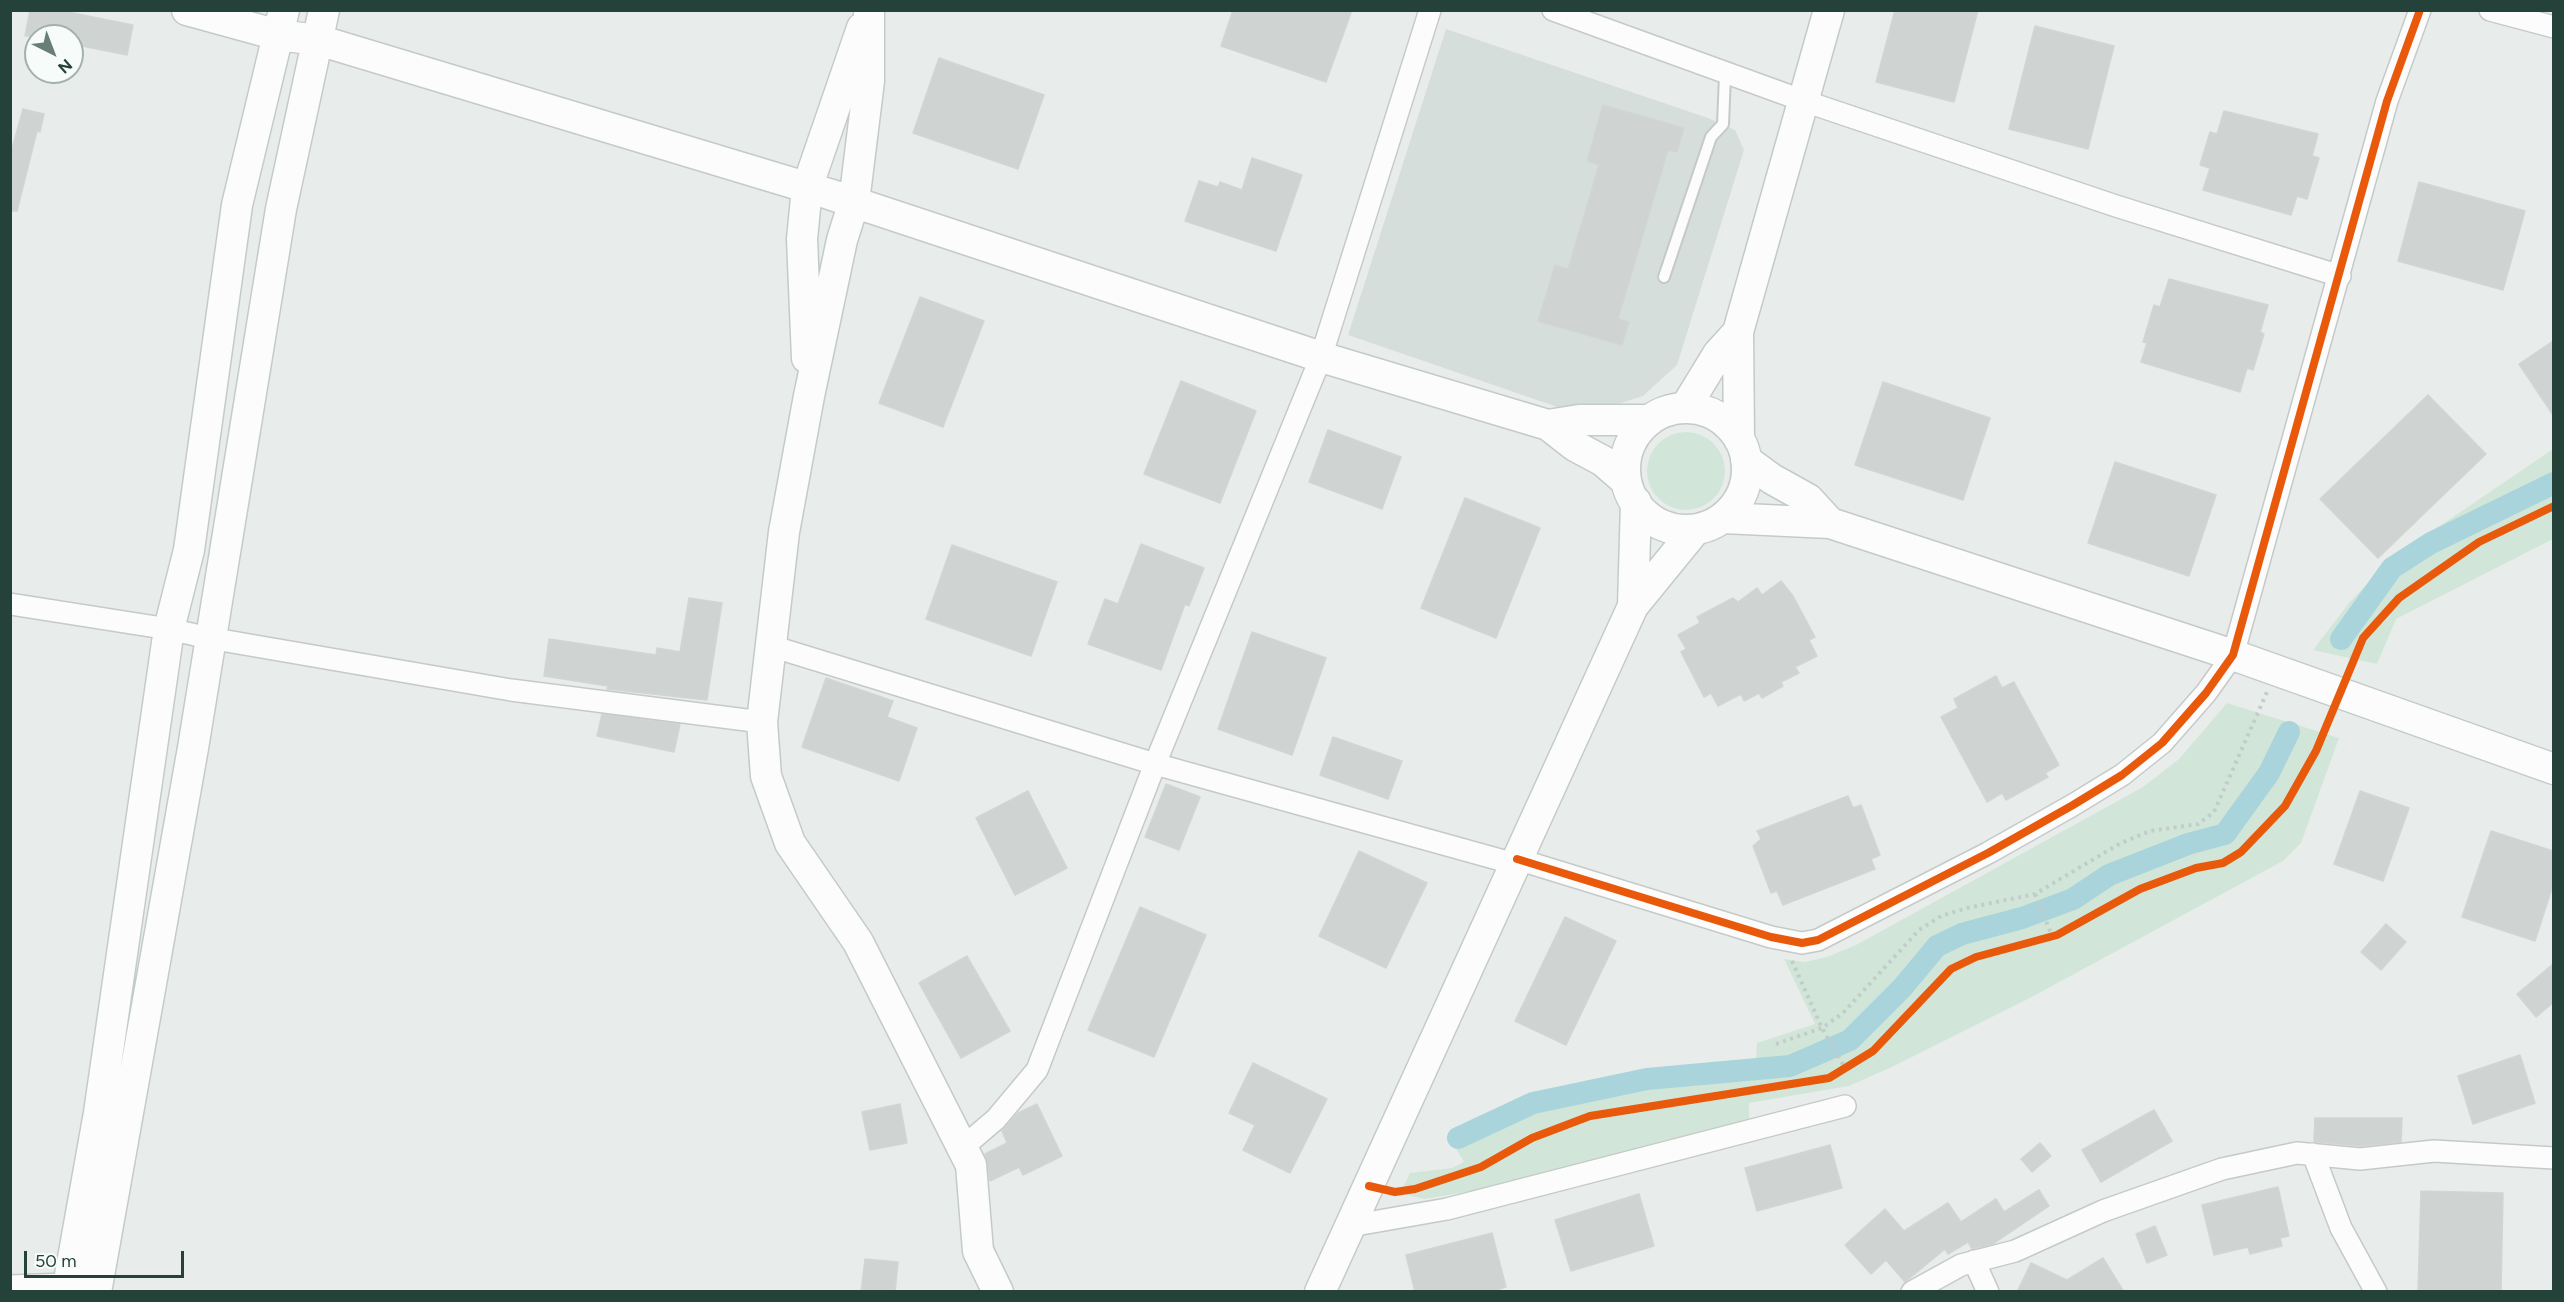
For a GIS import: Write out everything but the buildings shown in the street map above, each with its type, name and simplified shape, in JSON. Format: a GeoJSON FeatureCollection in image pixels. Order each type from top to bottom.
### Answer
{"type":"FeatureCollection","features":[{"type":"Feature","properties":{"kind":"street"},"geometry":{"type":"LineString","coordinates":[[186,10],[281,23],[318,40],[854,202],[1321,357],[1548,425],[1575,446],[1603,461],[1631,492],[1651,519],[1664,526],[1695,530]]}},
{"type":"Feature","properties":{"kind":"street"},"geometry":{"type":"LineString","coordinates":[[77,1289],[183,806],[281,209],[324,10]]}},
{"type":"Feature","properties":{"kind":"street"},"geometry":{"type":"LineString","coordinates":[[809,396],[802,239],[807,188],[868,10]]}},
{"type":"Feature","properties":{"kind":"street"},"geometry":{"type":"LineString","coordinates":[[868,10],[869,81],[854,202],[842,240],[809,396],[784,532],[762,722],[766,776],[790,843],[858,942],[971,1165],[978,1251],[998,1292]]}},
{"type":"Feature","properties":{"kind":"street"},"geometry":{"type":"LineString","coordinates":[[962,1148],[996,1119],[1037,1070],[1155,764],[1321,357],[1430,10]]}},
{"type":"Feature","properties":{"kind":"street"},"geometry":{"type":"LineString","coordinates":[[1553,10],[1725,75],[2116,206],[2340,276]]}},
{"type":"Feature","properties":{"kind":"street"},"geometry":{"type":"LineString","coordinates":[[1829,10],[1738,332],[1742,449],[1772,479],[1808,499],[1830,523]]}},
{"type":"Feature","properties":{"kind":"street"},"geometry":{"type":"LineString","coordinates":[[771,646],[1155,764],[1516,861],[1791,941],[1802,943],[1818,940],[1988,853],[2122,775],[2162,743],[2206,693],[2233,655],[2387,101],[2420,10]]}},
{"type":"Feature","properties":{"kind":"street"},"geometry":{"type":"LineString","coordinates":[[2490,10],[2553,27]]}},
{"type":"Feature","properties":{"kind":"street"},"geometry":{"type":"LineString","coordinates":[[77,1289],[101,1102],[169,629],[189,550],[237,205],[281,23]]}},
{"type":"Feature","properties":{"kind":"street"},"geometry":{"type":"LineString","coordinates":[[1685,408],[1718,354],[1738,332]]}},
{"type":"Feature","properties":{"kind":"street"},"geometry":{"type":"LineString","coordinates":[[1320,1292],[1633,606],[1695,530],[1723,518],[1734,507],[1744,489],[1748,468],[1742,449],[1734,430],[1718,416],[1698,409],[1685,408],[1658,415],[1641,428],[1630,445],[1625,466],[1631,492],[1633,606]]}},
{"type":"Feature","properties":{"kind":"street"},"geometry":{"type":"LineString","coordinates":[[1548,425],[1579,420],[1650,420]]}},
{"type":"Feature","properties":{"kind":"street"},"geometry":{"type":"LineString","coordinates":[[1723,518],[1830,523],[2233,655],[2553,770]]}},
{"type":"Feature","properties":{"kind":"street"},"geometry":{"type":"LineString","coordinates":[[10,603],[511,690],[762,722]]}},
{"type":"Feature","properties":{"kind":"street"},"geometry":{"type":"LineString","coordinates":[[1350,1226],[1447,1209],[1845,1106]]}},
{"type":"Feature","properties":{"kind":"street"},"geometry":{"type":"LineString","coordinates":[[1912,1292],[1961,1265],[2015,1251],[2103,1211],[2222,1168],[2297,1153],[2360,1159],[2434,1151],[2553,1158]]}},
{"type":"Feature","properties":{"kind":"street"},"geometry":{"type":"LineString","coordinates":[[2313,1154],[2341,1228],[2376,1292]]}},
{"type":"Feature","properties":{"kind":"street"},"geometry":{"type":"LineString","coordinates":[[1974,1261],[1988,1292]]}},
{"type":"Feature","properties":{"kind":"street"},"geometry":{"type":"LineString","coordinates":[[10,1286],[77,1289]]}},
{"type":"Feature","properties":{"kind":"lane"},"geometry":{"type":"LineString","coordinates":[[1664,277],[1711,137],[1722,124],[1725,75]]}},
{"type":"Feature","properties":{"kind":"path"},"geometry":{"type":"LineString","coordinates":[[1776,1044],[1822,1028],[1843,1013],[1919,930],[1941,916],[1967,908],[2036,896],[2121,843],[2150,831],[2198,824],[2214,812],[2260,713],[2274,670]]}},
{"type":"Feature","properties":{"kind":"path"},"geometry":{"type":"LineString","coordinates":[[2036,896],[2052,936]]}},
{"type":"Feature","properties":{"kind":"path"},"geometry":{"type":"LineString","coordinates":[[2043,938],[2065,930]]}},
{"type":"Feature","properties":{"kind":"path"},"geometry":{"type":"LineString","coordinates":[[1791,941],[1791,960],[1822,1028],[1845,1068]]}},
{"type":"Feature","properties":{"kind":"path"},"geometry":{"type":"LineString","coordinates":[[1837,1073],[1854,1063]]}},
{"type":"Feature","properties":{"kind":"shaded area"},"geometry":{"type":"Polygon","coordinates":[[[1446,29],[1708,118],[1735,130],[1744,150],[1677,365],[1643,396],[1596,411],[1566,410],[1348,335],[1446,29]]]}},
{"type":"Feature","properties":{"kind":"green space"},"geometry":{"type":"Polygon","coordinates":[[[1678,432],[1694,432],[1708,438],[1719,449],[1725,463],[1725,479],[1719,493],[1708,504],[1694,510],[1678,510],[1664,504],[1653,493],[1647,479],[1647,463],[1653,449],[1664,438],[1678,432]]]}},
{"type":"Feature","properties":{"kind":"green space"},"geometry":{"type":"Polygon","coordinates":[[[2553,449],[2553,539],[2396,619],[2377,664],[2313,650],[2349,603],[2390,560],[2553,449]]]}},
{"type":"Feature","properties":{"kind":"green space"},"geometry":{"type":"Polygon","coordinates":[[[2227,703],[2339,738],[2301,843],[2283,861],[2026,1000],[1849,1086],[1749,1103],[1749,1124],[1662,1141],[1542,1176],[1425,1199],[1407,1195],[1403,1188],[1410,1173],[1452,1168],[1464,1162],[1449,1137],[1526,1101],[1645,1075],[1756,1059],[1757,1043],[1815,1024],[1784,959],[1805,962],[1827,957],[1856,945],[2143,787],[2179,759],[2227,703]]]}},
{"type":"Feature","properties":{"kind":"waterway"},"geometry":{"type":"LineString","coordinates":[[2341,639],[2392,568],[2431,543],[2554,483]]}},
{"type":"Feature","properties":{"kind":"waterway"},"geometry":{"type":"LineString","coordinates":[[1458,1138],[1533,1103],[1647,1079],[1790,1066],[1850,1040],[1902,988],[1937,946],[1962,934],[2022,918],[2073,899],[2109,875],[2188,844],[2225,834],[2269,773],[2289,732]]}},
{"type":"Feature","properties":{"kind":"cycle path"},"geometry":{"type":"LineString","coordinates":[[1517,859],[1771,937],[1802,943],[1818,940],[1988,853],[2122,775],[2162,743],[2206,693],[2233,655],[2387,101],[2420,10]]}},
{"type":"Feature","properties":{"kind":"cycle path"},"geometry":{"type":"LineString","coordinates":[[1369,1186],[1395,1192],[1415,1189],[1481,1167],[1532,1138],[1590,1116],[1829,1078],[1873,1051],[1951,969],[1976,957],[2057,935],[2140,889],[2196,868],[2223,863],[2241,852],[2285,806],[2316,751],[2363,638],[2399,598],[2479,542],[2554,506]]}}]}
